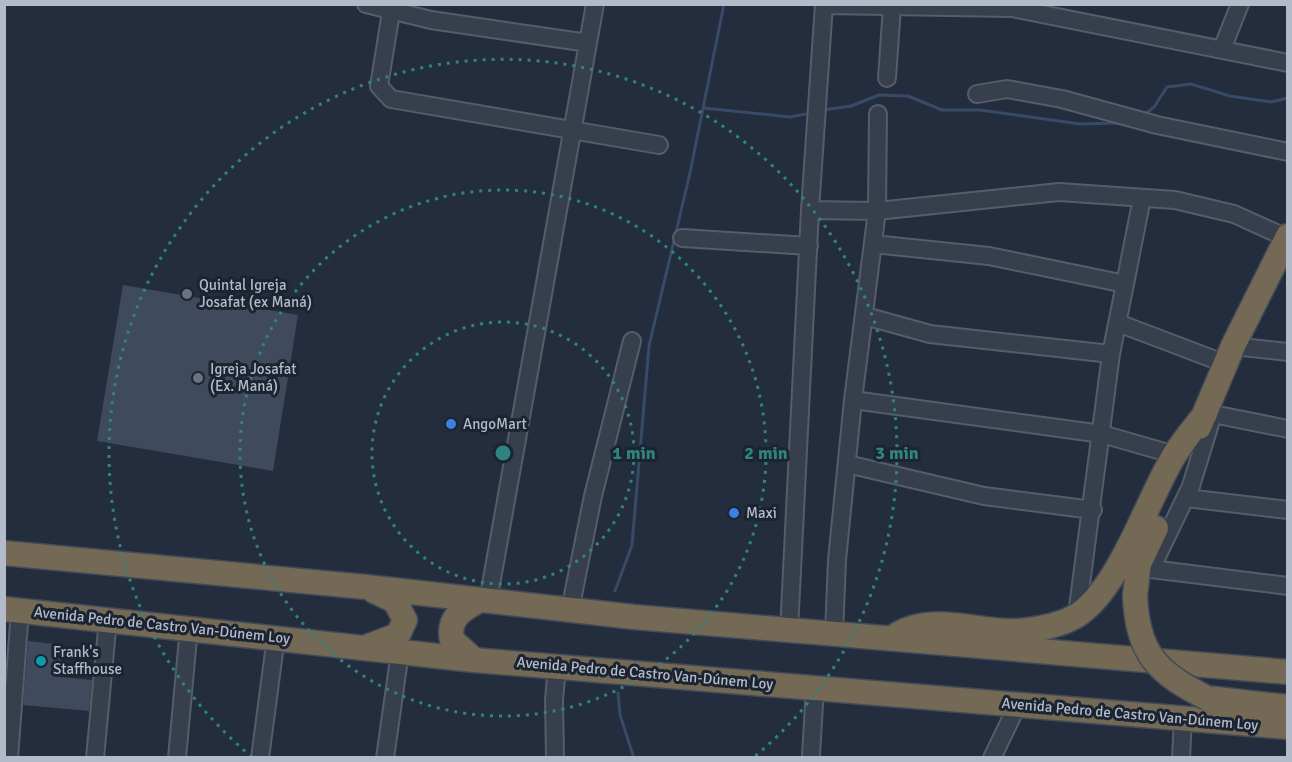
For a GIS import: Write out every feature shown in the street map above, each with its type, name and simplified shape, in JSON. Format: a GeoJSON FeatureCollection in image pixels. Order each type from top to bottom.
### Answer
{"type":"FeatureCollection","features":[{"type":"Feature","properties":{"kind":"highway"},"geometry":{"type":"LineString","coordinates":[[1287,237],[1278,273],[1230,355],[1210,410],[1144,551],[1135,595],[1140,636],[1155,665],[1173,680],[1207,698],[1287,707]]}},
{"type":"Feature","properties":{"kind":"highway"},"geometry":{"type":"LineString","coordinates":[[890,639],[907,629],[930,625],[1015,631],[1055,625],[1077,615],[1100,593],[1122,557],[1175,454],[1210,410]]}},
{"type":"Feature","properties":{"kind":"highway"},"geometry":{"type":"LineString","coordinates":[[4,553],[366,587],[634,617],[1287,672]]}},
{"type":"Feature","properties":{"kind":"highway"},"geometry":{"type":"LineString","coordinates":[[364,647],[398,635],[405,620],[395,602],[366,587]]}},
{"type":"Feature","properties":{"kind":"highway"},"geometry":{"type":"LineString","coordinates":[[474,660],[452,640],[450,626],[459,613],[484,601]]}},
{"type":"Feature","properties":{"kind":"highway","name":"Avenida Pedro de Castro Van-Dúnem Loy"},"geometry":{"type":"LineString","coordinates":[[12,609],[474,660],[1287,727]]}},
{"type":"Feature","properties":{"kind":"street"},"geometry":{"type":"LineString","coordinates":[[366,4],[391,12],[588,43]]}},
{"type":"Feature","properties":{"kind":"street"},"geometry":{"type":"LineString","coordinates":[[484,601],[595,4]]}},
{"type":"Feature","properties":{"kind":"street"},"geometry":{"type":"LineString","coordinates":[[1222,49],[1240,4]]}},
{"type":"Feature","properties":{"kind":"street"},"geometry":{"type":"LineString","coordinates":[[789,631],[810,210],[824,5],[1012,6],[1287,63]]}},
{"type":"Feature","properties":{"kind":"street"},"geometry":{"type":"LineString","coordinates":[[888,78],[897,6]]}},
{"type":"Feature","properties":{"kind":"street"},"geometry":{"type":"LineString","coordinates":[[391,12],[379,86],[391,99],[659,145]]}},
{"type":"Feature","properties":{"kind":"street"},"geometry":{"type":"LineString","coordinates":[[977,94],[1007,89],[1062,99],[1157,125],[1287,152]]}},
{"type":"Feature","properties":{"kind":"street"},"geometry":{"type":"LineString","coordinates":[[834,634],[837,560],[853,400],[877,211],[878,114]]}},
{"type":"Feature","properties":{"kind":"street"},"geometry":{"type":"LineString","coordinates":[[810,210],[877,211],[1059,192],[1175,200],[1234,214],[1287,237]]}},
{"type":"Feature","properties":{"kind":"street"},"geometry":{"type":"LineString","coordinates":[[1077,615],[1093,510],[1111,354],[1142,198]]}},
{"type":"Feature","properties":{"kind":"street"},"geometry":{"type":"LineString","coordinates":[[682,238],[809,246]]}},
{"type":"Feature","properties":{"kind":"street"},"geometry":{"type":"LineString","coordinates":[[873,244],[989,256],[1125,284]]}},
{"type":"Feature","properties":{"kind":"street"},"geometry":{"type":"LineString","coordinates":[[865,316],[930,334],[1111,354]]}},
{"type":"Feature","properties":{"kind":"street"},"geometry":{"type":"LineString","coordinates":[[1118,323],[1230,355],[1287,352]]}},
{"type":"Feature","properties":{"kind":"street"},"geometry":{"type":"LineString","coordinates":[[580,611],[593,496],[632,341]]}},
{"type":"Feature","properties":{"kind":"street"},"geometry":{"type":"LineString","coordinates":[[853,400],[1102,434],[1175,454]]}},
{"type":"Feature","properties":{"kind":"street"},"geometry":{"type":"LineString","coordinates":[[1287,429],[1210,410],[1203,454],[1186,498],[1151,569],[1287,586]]}},
{"type":"Feature","properties":{"kind":"street"},"geometry":{"type":"LineString","coordinates":[[847,464],[984,495],[1093,510]]}},
{"type":"Feature","properties":{"kind":"street"},"geometry":{"type":"LineString","coordinates":[[1186,498],[1287,510]]}},
{"type":"Feature","properties":{"kind":"street"},"geometry":{"type":"LineString","coordinates":[[9,758],[12,609]]}},
{"type":"Feature","properties":{"kind":"street"},"geometry":{"type":"LineString","coordinates":[[95,758],[108,619]]}},
{"type":"Feature","properties":{"kind":"street"},"geometry":{"type":"LineString","coordinates":[[177,758],[189,627]]}},
{"type":"Feature","properties":{"kind":"street"},"geometry":{"type":"LineString","coordinates":[[260,758],[276,637]]}},
{"type":"Feature","properties":{"kind":"street"},"geometry":{"type":"LineString","coordinates":[[385,758],[400,652]]}},
{"type":"Feature","properties":{"kind":"street"},"geometry":{"type":"LineString","coordinates":[[555,758],[554,700],[557,666]]}},
{"type":"Feature","properties":{"kind":"street"},"geometry":{"type":"LineString","coordinates":[[811,755],[815,688]]}},
{"type":"Feature","properties":{"kind":"street"},"geometry":{"type":"LineString","coordinates":[[992,758],[1018,704]]}},
{"type":"Feature","properties":{"kind":"street"},"geometry":{"type":"LineString","coordinates":[[1181,758],[1183,718]]}},
{"type":"Feature","properties":{"kind":"building","name":"Igreja Josafat (Ex. Maná)"},"geometry":{"type":"Polygon","coordinates":[[[123,285],[298,315],[273,471],[97,441],[123,285]]]}},
{"type":"Feature","properties":{"kind":"building","name":"Frank's Staffhouse"},"geometry":{"type":"Polygon","coordinates":[[[28,641],[63,645],[60,677],[92,680],[89,711],[23,705],[28,641]]]}},
{"type":"Feature","properties":{"kind":"waterway"},"geometry":{"type":"LineString","coordinates":[[615,591],[632,545],[649,346],[690,173],[724,4]]}},
{"type":"Feature","properties":{"kind":"waterway"},"geometry":{"type":"LineString","coordinates":[[1144,115],[1154,107],[1167,87],[1191,84],[1230,96],[1271,102],[1288,98]]}},
{"type":"Feature","properties":{"kind":"waterway"},"geometry":{"type":"LineString","coordinates":[[823,110],[851,106],[879,95],[908,96],[942,110],[980,110],[1080,124],[1119,123]]}},
{"type":"Feature","properties":{"kind":"waterway"},"geometry":{"type":"LineString","coordinates":[[703,108],[790,117],[806,114]]}},
{"type":"Feature","properties":{"kind":"waterway"},"geometry":{"type":"LineString","coordinates":[[618,693],[620,715],[634,758]]}},
{"type":"Feature","properties":{"kind":"place","name":"Quintal Igreja Josafat (ex Maná)"},"geometry":{"type":"Point","coordinates":[187,294]}},
{"type":"Feature","properties":{"kind":"place","name":"Igreja Josafat (Ex. Maná)"},"geometry":{"type":"Point","coordinates":[198,378]}},
{"type":"Feature","properties":{"kind":"place","name":"AngoMart"},"geometry":{"type":"Point","coordinates":[451,424]}},
{"type":"Feature","properties":{"kind":"place","name":"Maxi"},"geometry":{"type":"Point","coordinates":[734,513]}},
{"type":"Feature","properties":{"kind":"place","name":"Frank's Staffhouse"},"geometry":{"type":"Point","coordinates":[41,661]}}]}
